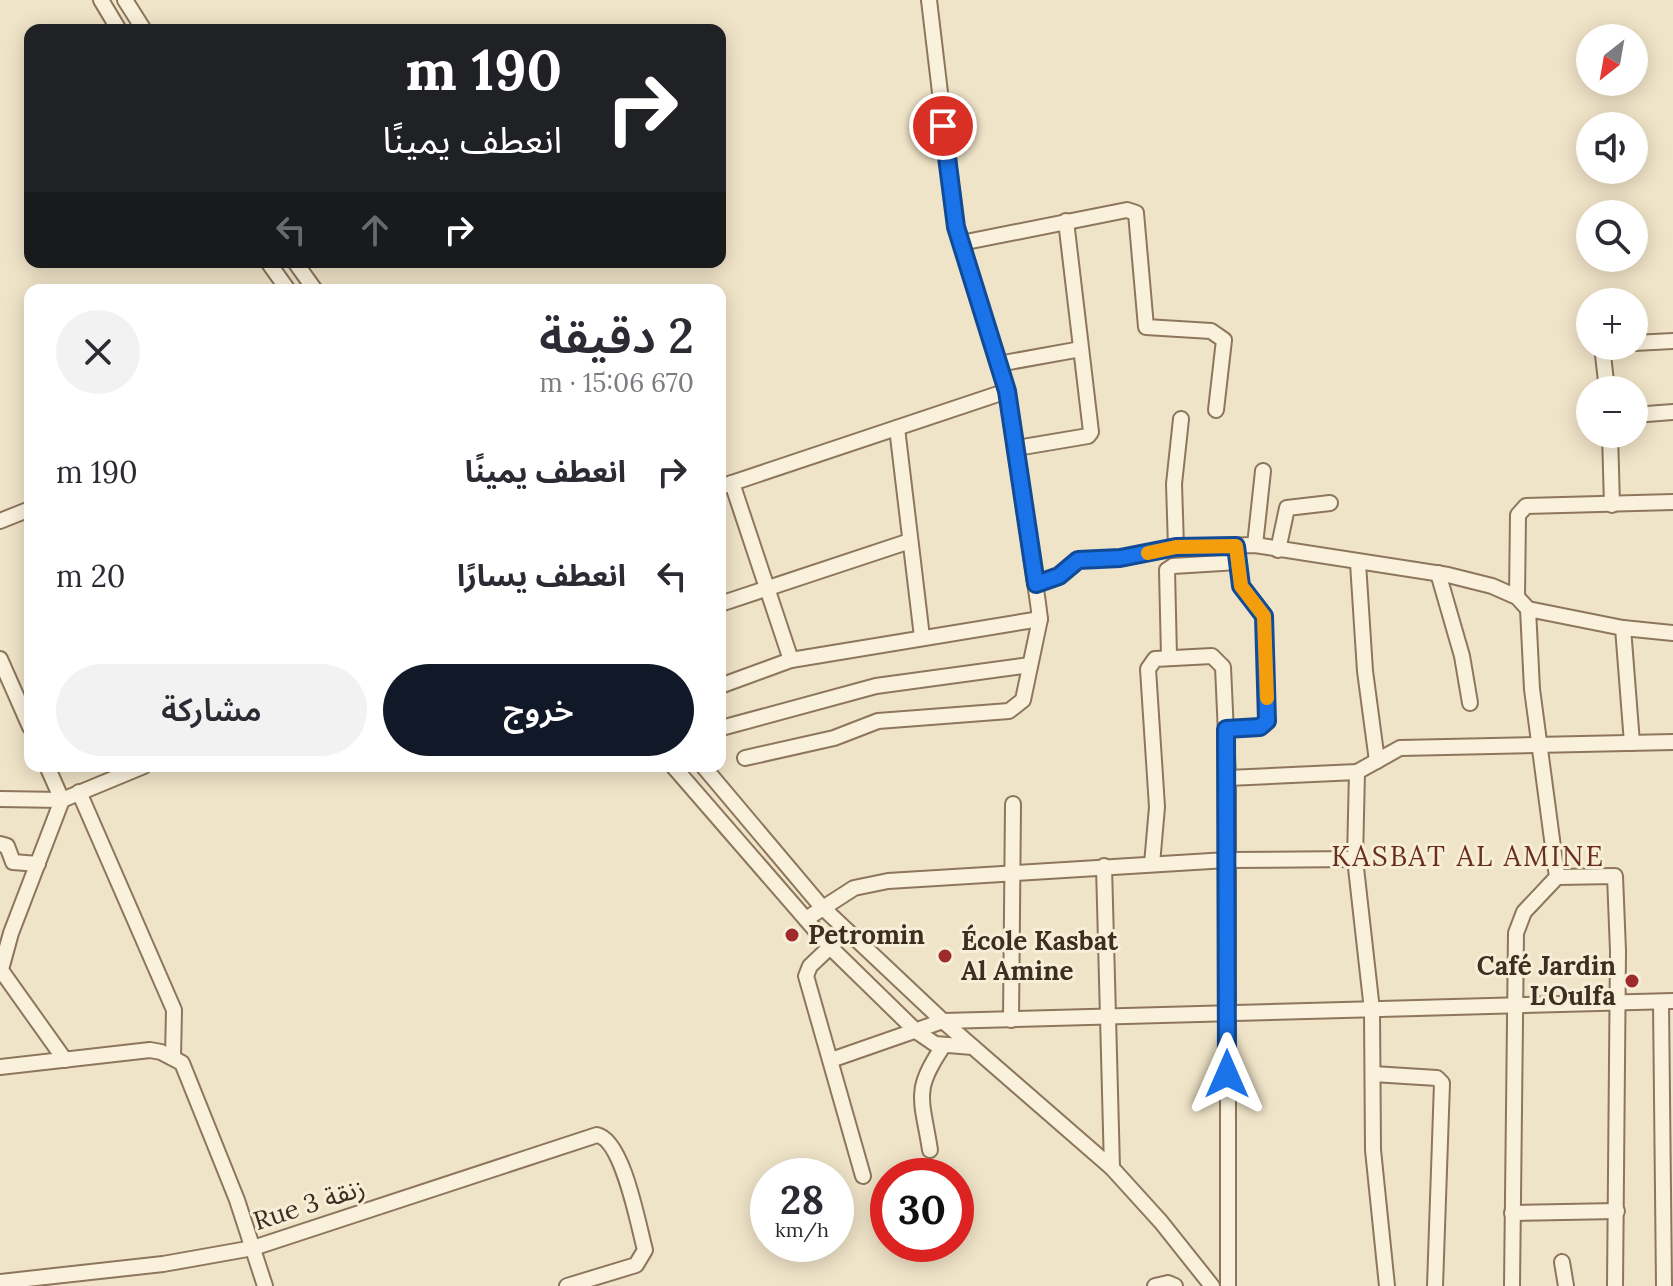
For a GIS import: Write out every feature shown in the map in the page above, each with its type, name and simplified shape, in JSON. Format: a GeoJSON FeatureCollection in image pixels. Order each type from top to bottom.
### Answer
{"type":"FeatureCollection","features":[{"type":"Feature","properties":{"kind":"street"},"geometry":{"type":"LineString","coordinates":[[101,0],[115,24]]}},
{"type":"Feature","properties":{"kind":"street"},"geometry":{"type":"LineString","coordinates":[[125,0],[140,24]]}},
{"type":"Feature","properties":{"kind":"street"},"geometry":{"type":"LineString","coordinates":[[745,758],[834,738],[878,721],[1009,711],[1023,700],[1040,619],[1036,584],[1007,391],[961,243],[948,180],[929,0]]}},
{"type":"Feature","properties":{"kind":"street"},"geometry":{"type":"LineString","coordinates":[[961,243],[1127,210],[1136,213],[1146,327],[1211,331],[1224,340],[1216,410]]}},
{"type":"Feature","properties":{"kind":"street"},"geometry":{"type":"LineString","coordinates":[[1017,448],[1090,435],[1066,221]]}},
{"type":"Feature","properties":{"kind":"street"},"geometry":{"type":"LineString","coordinates":[[1648,342],[1673,341]]}},
{"type":"Feature","properties":{"kind":"street"},"geometry":{"type":"LineString","coordinates":[[998,364],[1081,349]]}},
{"type":"Feature","properties":{"kind":"street"},"geometry":{"type":"LineString","coordinates":[[791,660],[726,485],[1007,391]]}},
{"type":"Feature","properties":{"kind":"street"},"geometry":{"type":"LineString","coordinates":[[1648,414],[1673,412]]}},
{"type":"Feature","properties":{"kind":"street"},"geometry":{"type":"LineString","coordinates":[[1176,547],[1174,484],[1181,419]]}},
{"type":"Feature","properties":{"kind":"street"},"geometry":{"type":"LineString","coordinates":[[897,428],[922,637]]}},
{"type":"Feature","properties":{"kind":"street"},"geometry":{"type":"LineString","coordinates":[[1610,448],[1612,505]]}},
{"type":"Feature","properties":{"kind":"street"},"geometry":{"type":"LineString","coordinates":[[1255,545],[1263,471]]}},
{"type":"Feature","properties":{"kind":"street"},"geometry":{"type":"LineString","coordinates":[[1517,597],[1521,510],[1526,506],[1673,502]]}},
{"type":"Feature","properties":{"kind":"street"},"geometry":{"type":"LineString","coordinates":[[1278,550],[1287,508],[1330,503]]}},
{"type":"Feature","properties":{"kind":"street"},"geometry":{"type":"LineString","coordinates":[[0,521],[24,511]]}},
{"type":"Feature","properties":{"kind":"street"},"geometry":{"type":"LineString","coordinates":[[726,602],[910,541]]}},
{"type":"Feature","properties":{"kind":"street"},"geometry":{"type":"LineString","coordinates":[[1036,584],[1059,576],[1078,560],[1120,558],[1176,547],[1255,545],[1438,573],[1492,586],[1517,597],[1528,609],[1623,628],[1673,633]]}},
{"type":"Feature","properties":{"kind":"street"},"geometry":{"type":"LineString","coordinates":[[1226,729],[1260,727],[1267,721],[1264,616],[1241,586],[1236,546]]}},
{"type":"Feature","properties":{"kind":"street"},"geometry":{"type":"LineString","coordinates":[[1169,657],[1167,570],[1173,566],[1238,562]]}},
{"type":"Feature","properties":{"kind":"street"},"geometry":{"type":"LineString","coordinates":[[1358,563],[1365,671],[1377,761]]}},
{"type":"Feature","properties":{"kind":"street"},"geometry":{"type":"LineString","coordinates":[[1438,573],[1462,656],[1470,703]]}},
{"type":"Feature","properties":{"kind":"street"},"geometry":{"type":"LineString","coordinates":[[1528,609],[1538,746],[1557,877]]}},
{"type":"Feature","properties":{"kind":"street"},"geometry":{"type":"LineString","coordinates":[[726,684],[791,660],[1040,619]]}},
{"type":"Feature","properties":{"kind":"street"},"geometry":{"type":"LineString","coordinates":[[1623,628],[1632,743]]}},
{"type":"Feature","properties":{"kind":"street"},"geometry":{"type":"LineString","coordinates":[[1152,864],[1157,807],[1148,669],[1155,659],[1212,656],[1223,667],[1228,778],[1228,1286]]}},
{"type":"Feature","properties":{"kind":"street"},"geometry":{"type":"LineString","coordinates":[[0,659],[24,710]]}},
{"type":"Feature","properties":{"kind":"street"},"geometry":{"type":"LineString","coordinates":[[726,727],[876,686],[1030,665]]}},
{"type":"Feature","properties":{"kind":"street"},"geometry":{"type":"LineString","coordinates":[[1228,778],[1357,772],[1400,748],[1673,742]]}},
{"type":"Feature","properties":{"kind":"street"},"geometry":{"type":"LineString","coordinates":[[50,772],[62,800],[38,864],[6,932],[2,973],[65,1060]]}},
{"type":"Feature","properties":{"kind":"street"},"geometry":{"type":"LineString","coordinates":[[0,799],[62,800],[129,772]]}},
{"type":"Feature","properties":{"kind":"street"},"geometry":{"type":"LineString","coordinates":[[678,772],[830,947],[916,1031],[929,1041],[973,1047]]}},
{"type":"Feature","properties":{"kind":"street"},"geometry":{"type":"LineString","coordinates":[[708,772],[821,906],[943,1021],[1112,1168],[1161,1222],[1212,1286]]}},
{"type":"Feature","properties":{"kind":"street"},"geometry":{"type":"LineString","coordinates":[[1357,772],[1355,859],[1372,1010],[1373,1150],[1387,1286]]}},
{"type":"Feature","properties":{"kind":"street"},"geometry":{"type":"LineString","coordinates":[[79,792],[174,1010],[173,1057]]}},
{"type":"Feature","properties":{"kind":"street"},"geometry":{"type":"LineString","coordinates":[[1011,1020],[1013,804]]}},
{"type":"Feature","properties":{"kind":"street"},"geometry":{"type":"LineString","coordinates":[[0,844],[7,846],[13,862],[38,864]]}},
{"type":"Feature","properties":{"kind":"street"},"geometry":{"type":"LineString","coordinates":[[806,919],[821,906],[854,888],[888,881],[1227,860],[1355,859]]}},
{"type":"Feature","properties":{"kind":"street"},"geometry":{"type":"LineString","coordinates":[[1104,866],[1112,1168]]}},
{"type":"Feature","properties":{"kind":"street"},"geometry":{"type":"LineString","coordinates":[[1512,1286],[1513,1006],[1518,921],[1557,877],[1615,876],[1618,1003],[1615,1286]]}},
{"type":"Feature","properties":{"kind":"street"},"geometry":{"type":"LineString","coordinates":[[847,931],[810,966],[806,976],[863,1176]]}},
{"type":"Feature","properties":{"kind":"street"},"geometry":{"type":"LineString","coordinates":[[831,1060],[943,1021],[1667,1002],[1664,1286]]}},
{"type":"Feature","properties":{"kind":"street"},"geometry":{"type":"LineString","coordinates":[[930,1150],[921,1088],[925,1072],[944,1045]]}},
{"type":"Feature","properties":{"kind":"street"},"geometry":{"type":"LineString","coordinates":[[0,1067],[150,1050],[182,1063],[265,1286]]}},
{"type":"Feature","properties":{"kind":"street"},"geometry":{"type":"LineString","coordinates":[[1373,1074],[1437,1078],[1442,1083],[1435,1286]]}},
{"type":"Feature","properties":{"kind":"street","name":"Rue 3 زنقة"},"geometry":{"type":"LineString","coordinates":[[0,1282],[116,1270],[253,1248],[597,1135],[609,1140],[617,1151],[645,1250],[636,1265],[567,1286]]}},
{"type":"Feature","properties":{"kind":"street"},"geometry":{"type":"LineString","coordinates":[[1512,1213],[1617,1211]]}},
{"type":"Feature","properties":{"kind":"street"},"geometry":{"type":"LineString","coordinates":[[1562,1262],[1566,1286]]}},
{"type":"Feature","properties":{"kind":"street"},"geometry":{"type":"LineString","coordinates":[[116,1270],[120,1286]]}},
{"type":"Feature","properties":{"kind":"street"},"geometry":{"type":"LineString","coordinates":[[1155,1286],[1168,1283],[1175,1286]]}},
{"type":"Feature","properties":{"kind":"slow traffic"},"geometry":{"type":"LineString","coordinates":[[1148,553],[1176,547],[1236,546],[1241,586],[1261,608],[1264,616],[1267,698]]}},
{"type":"Feature","properties":{"kind":"place","name":"Petromin"},"geometry":{"type":"Point","coordinates":[792,935]}},
{"type":"Feature","properties":{"kind":"place","name":"École Kasbat Al Amine"},"geometry":{"type":"Point","coordinates":[945,956]}},
{"type":"Feature","properties":{"kind":"place","name":"Café Jardin L'Oulfa"},"geometry":{"type":"Point","coordinates":[1632,981]}},
{"type":"Feature","properties":{"kind":"district","name":"KASBAT AL AMINE"},"geometry":{"type":"Point","coordinates":[1468,856]}},
{"type":"Feature","properties":{"kind":"route"},"geometry":{"type":"LineString","coordinates":[[943,126],[956,227],[1007,391],[1036,584],[1059,576],[1078,560],[1120,558],[1176,547],[1236,546],[1241,586],[1261,608],[1264,616],[1267,721],[1260,727],[1226,729],[1227,1074]]}}]}
